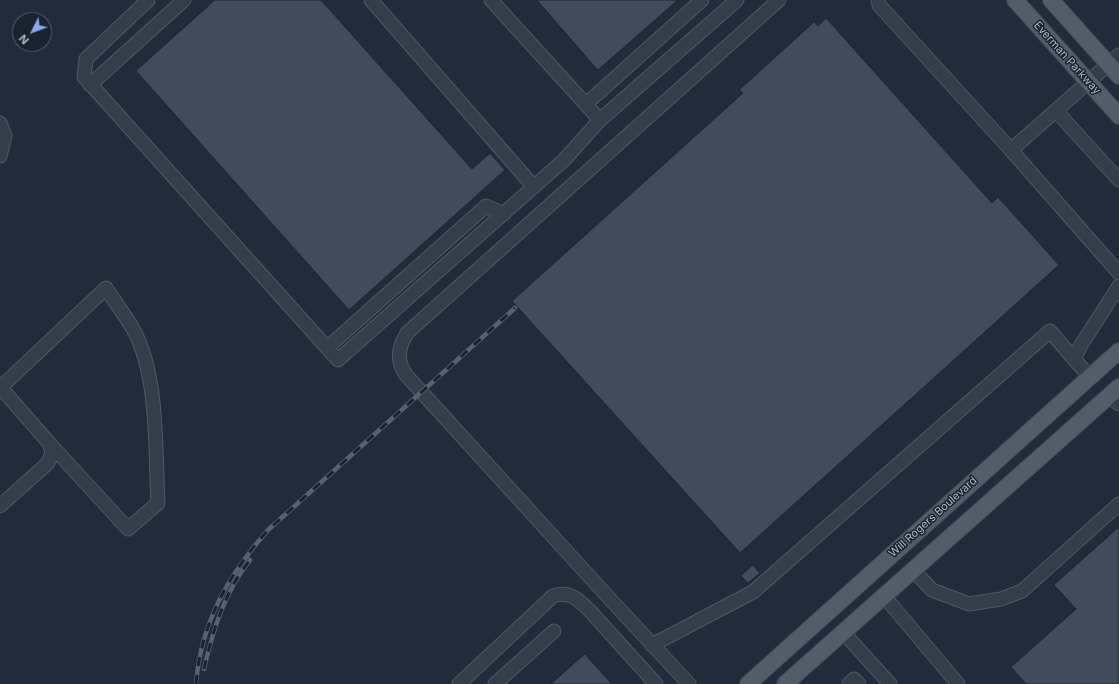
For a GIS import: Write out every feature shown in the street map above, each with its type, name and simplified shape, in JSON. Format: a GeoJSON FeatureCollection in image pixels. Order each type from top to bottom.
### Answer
{"type":"FeatureCollection","features":[{"type":"Feature","properties":{"kind":"main road","name":"Everman Parkway"},"geometry":{"type":"LineString","coordinates":[[1015,0],[1119,116]]}},
{"type":"Feature","properties":{"kind":"main road"},"geometry":{"type":"LineString","coordinates":[[1051,0],[1116,65]]}},
{"type":"Feature","properties":{"kind":"main road","name":"Will Rogers Boulevard"},"geometry":{"type":"LineString","coordinates":[[748,684],[1119,351]]}},
{"type":"Feature","properties":{"kind":"main road"},"geometry":{"type":"LineString","coordinates":[[785,684],[913,570],[1116,396],[1090,377]]}},
{"type":"Feature","properties":{"kind":"street"},"geometry":{"type":"LineString","coordinates":[[148,0],[86,59],[84,77],[338,360],[564,160],[600,120],[737,0]]}},
{"type":"Feature","properties":{"kind":"street"},"geometry":{"type":"LineString","coordinates":[[90,85],[184,0]]}},
{"type":"Feature","properties":{"kind":"street"},"geometry":{"type":"LineString","coordinates":[[371,0],[534,187]]}},
{"type":"Feature","properties":{"kind":"street"},"geometry":{"type":"LineString","coordinates":[[491,0],[600,120]]}},
{"type":"Feature","properties":{"kind":"street"},"geometry":{"type":"LineString","coordinates":[[586,104],[702,0]]}},
{"type":"Feature","properties":{"kind":"street"},"geometry":{"type":"LineString","coordinates":[[689,684],[406,375],[402,368],[399,351],[407,333],[779,0]]}},
{"type":"Feature","properties":{"kind":"street"},"geometry":{"type":"LineString","coordinates":[[878,0],[879,5],[1011,150],[1119,273]]}},
{"type":"Feature","properties":{"kind":"street"},"geometry":{"type":"LineString","coordinates":[[1011,150],[1089,82],[1116,65]]}},
{"type":"Feature","properties":{"kind":"street"},"geometry":{"type":"LineString","coordinates":[[1056,111],[1119,180]]}},
{"type":"Feature","properties":{"kind":"street"},"geometry":{"type":"LineString","coordinates":[[0,123],[5,136],[0,156]]}},
{"type":"Feature","properties":{"kind":"street"},"geometry":{"type":"LineString","coordinates":[[1074,359],[1080,345],[1119,286]]}},
{"type":"Feature","properties":{"kind":"street"},"geometry":{"type":"LineString","coordinates":[[106,288],[134,329],[144,357],[151,385],[158,503],[128,529],[50,444],[0,387],[106,288]]}},
{"type":"Feature","properties":{"kind":"street"},"geometry":{"type":"LineString","coordinates":[[652,645],[753,592],[1050,330],[1090,377]]}},
{"type":"Feature","properties":{"kind":"street"},"geometry":{"type":"LineString","coordinates":[[0,506],[47,464],[52,455],[50,444]]}},
{"type":"Feature","properties":{"kind":"street"},"geometry":{"type":"LineString","coordinates":[[913,570],[932,590],[969,604],[1001,599],[1022,591],[1119,504]]}},
{"type":"Feature","properties":{"kind":"street"},"geometry":{"type":"LineString","coordinates":[[459,684],[553,596],[561,593],[570,595],[580,601],[656,684]]}},
{"type":"Feature","properties":{"kind":"street"},"geometry":{"type":"LineString","coordinates":[[884,596],[958,684]]}},
{"type":"Feature","properties":{"kind":"street"},"geometry":{"type":"LineString","coordinates":[[495,684],[554,631]]}},
{"type":"Feature","properties":{"kind":"street"},"geometry":{"type":"LineString","coordinates":[[843,632],[890,684]]}},
{"type":"Feature","properties":{"kind":"street"},"geometry":{"type":"LineString","coordinates":[[849,684],[854,679],[859,684]]}},
{"type":"Feature","properties":{"kind":"building"},"geometry":{"type":"Polygon","coordinates":[[[215,0],[321,0],[472,169],[490,153],[505,170],[349,310],[136,71],[215,0]]]}},
{"type":"Feature","properties":{"kind":"building"},"geometry":{"type":"Polygon","coordinates":[[[537,0],[678,0],[598,70],[537,0]]]}},
{"type":"Feature","properties":{"kind":"building"},"geometry":{"type":"Polygon","coordinates":[[[826,18],[992,203],[998,197],[1059,265],[740,553],[512,301],[743,93],[739,90],[814,22],[818,26],[826,18]]]}},
{"type":"Feature","properties":{"kind":"building"},"geometry":{"type":"Polygon","coordinates":[[[1119,527],[1119,684],[1026,684],[1011,667],[1076,609],[1054,585],[1119,527]]]}},
{"type":"Feature","properties":{"kind":"building"},"geometry":{"type":"Polygon","coordinates":[[[753,565],[760,573],[748,583],[741,576],[753,565]]]}},
{"type":"Feature","properties":{"kind":"building"},"geometry":{"type":"Polygon","coordinates":[[[585,654],[612,684],[551,684],[585,654]]]}},
{"type":"Feature","properties":{"kind":"railway"},"geometry":{"type":"LineString","coordinates":[[196,684],[199,662],[210,620],[229,582],[241,564],[268,530],[515,308]]}},
{"type":"Feature","properties":{"kind":"railway"},"geometry":{"type":"LineString","coordinates":[[204,669],[211,640],[221,612],[241,572],[250,560]]}}]}
